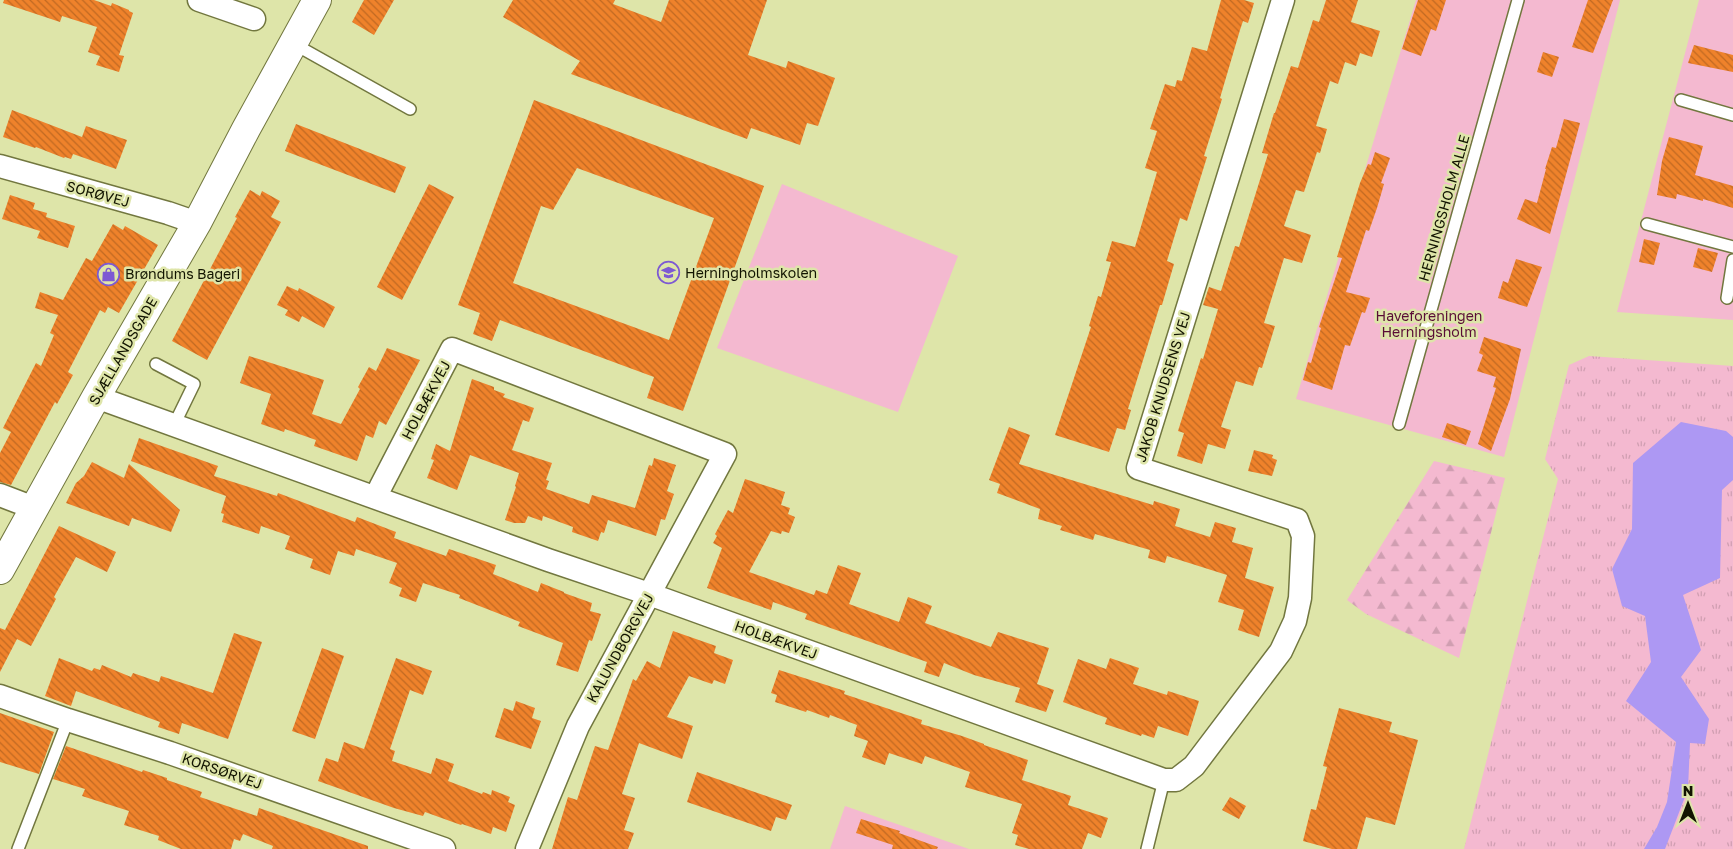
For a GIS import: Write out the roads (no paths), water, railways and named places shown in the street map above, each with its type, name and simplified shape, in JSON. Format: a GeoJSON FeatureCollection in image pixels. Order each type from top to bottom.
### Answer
{"type":"FeatureCollection","features":[{"type":"Feature","properties":{"kind":"street"},"geometry":{"type":"LineString","coordinates":[[199,0],[254,19]]}},
{"type":"Feature","properties":{"kind":"street","name":"SJÆLLANDSGADE"},"geometry":{"type":"LineString","coordinates":[[0,570],[96,397],[197,223],[317,0]]}},
{"type":"Feature","properties":{"kind":"street","name":"JAKOB KNUDSENS VEJ"},"geometry":{"type":"LineString","coordinates":[[1170,780],[1194,766],[1281,651],[1294,621],[1300,598],[1303,536],[1296,520],[1138,468],[1283,0]]}},
{"type":"Feature","properties":{"kind":"street","name":"SORØVEJ"},"geometry":{"type":"LineString","coordinates":[[0,166],[168,213],[197,223]]}},
{"type":"Feature","properties":{"kind":"street","name":"HOLBÆKVEJ"},"geometry":{"type":"LineString","coordinates":[[376,497],[452,349],[725,454]]}},
{"type":"Feature","properties":{"kind":"street","name":"HOLBÆKVEJ"},"geometry":{"type":"LineString","coordinates":[[96,397],[548,560],[649,594],[1170,780]]}},
{"type":"Feature","properties":{"kind":"street","name":"KALUNDBORGVEJ"},"geometry":{"type":"LineString","coordinates":[[526,849],[578,726],[725,454]]}},
{"type":"Feature","properties":{"kind":"street"},"geometry":{"type":"LineString","coordinates":[[0,494],[34,508]]}},
{"type":"Feature","properties":{"kind":"street","name":"KORSØRVEJ"},"geometry":{"type":"LineString","coordinates":[[0,696],[444,849]]}},
{"type":"Feature","properties":{"kind":"lane","name":"HERNINGSHOLM ALLE"},"geometry":{"type":"LineString","coordinates":[[1399,424],[1518,0]]}},
{"type":"Feature","properties":{"kind":"lane"},"geometry":{"type":"LineString","coordinates":[[294,44],[410,109]]}},
{"type":"Feature","properties":{"kind":"lane"},"geometry":{"type":"LineString","coordinates":[[1681,100],[1733,114]]}},
{"type":"Feature","properties":{"kind":"lane"},"geometry":{"type":"LineString","coordinates":[[1647,224],[1733,247]]}},
{"type":"Feature","properties":{"kind":"lane"},"geometry":{"type":"LineString","coordinates":[[1727,298],[1733,260]]}},
{"type":"Feature","properties":{"kind":"lane"},"geometry":{"type":"LineString","coordinates":[[156,364],[194,384],[174,425]]}},
{"type":"Feature","properties":{"kind":"lane"},"geometry":{"type":"LineString","coordinates":[[18,849],[68,720]]}},
{"type":"Feature","properties":{"kind":"lane"},"geometry":{"type":"LineString","coordinates":[[1147,849],[1170,780]]}},
{"type":"Feature","properties":{"kind":"place","name":"Herningholmskolen"},"geometry":{"type":"Point","coordinates":[669,273]}},
{"type":"Feature","properties":{"kind":"place","name":"Brøndums Bageri"},"geometry":{"type":"Point","coordinates":[109,274]}},
{"type":"Feature","properties":{"kind":"park label","name":"Haveforeningen Herningsholm"},"geometry":{"type":"Point","coordinates":[1429,324]}}]}
